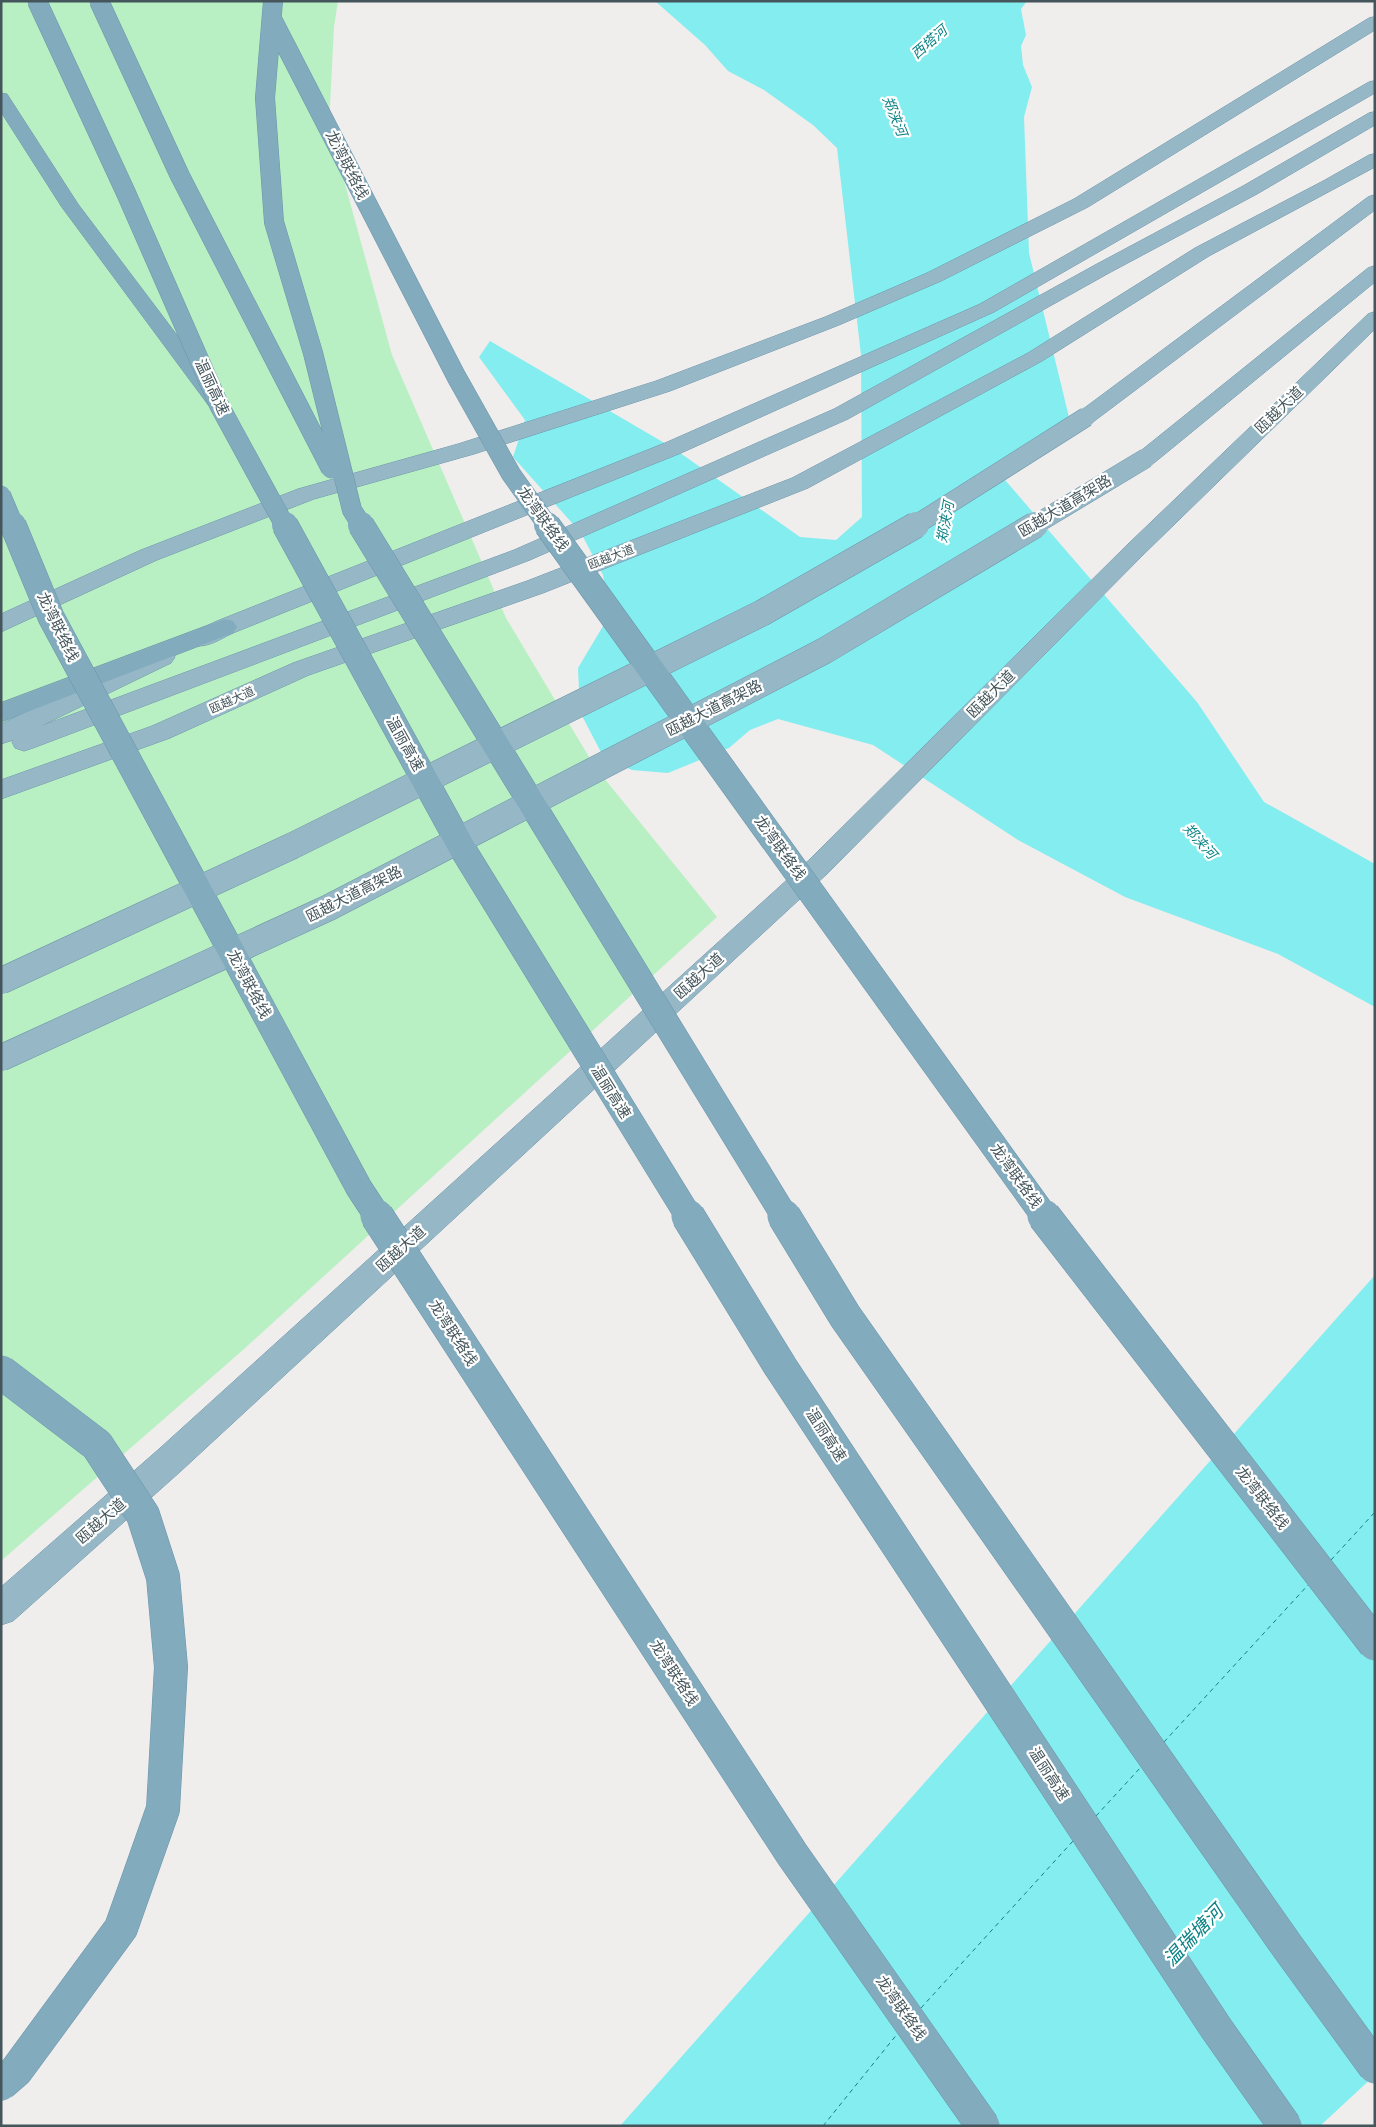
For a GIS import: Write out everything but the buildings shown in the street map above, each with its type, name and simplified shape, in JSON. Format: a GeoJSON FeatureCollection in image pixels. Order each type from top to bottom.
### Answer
{"type":"FeatureCollection","features":[{"type":"Feature","properties":{"kind":"highway","name":"温丽高速"},"geometry":{"type":"LineString","coordinates":[[37,1],[130,201],[219,405],[462,848],[775,1357],[1211,2020],[1285,2126]]}},
{"type":"Feature","properties":{"kind":"highway"},"geometry":{"type":"LineString","coordinates":[[99,1],[180,176],[352,510],[845,1316],[1287,1946],[1375,2067]]}},
{"type":"Feature","properties":{"kind":"highway","name":"龙湾联络线"},"geometry":{"type":"LineString","coordinates":[[262,1],[456,376],[511,474],[1052,1226],[1375,1644]]}},
{"type":"Feature","properties":{"kind":"highway"},"geometry":{"type":"LineString","coordinates":[[273,1],[265,98],[274,222],[313,353],[352,510]]}},
{"type":"Feature","properties":{"kind":"highway"},"geometry":{"type":"LineString","coordinates":[[1,624],[149,555],[306,494],[466,449],[662,386],[832,321],[934,278],[1081,203],[1375,22]]}},
{"type":"Feature","properties":{"kind":"highway"},"geometry":{"type":"LineString","coordinates":[[1,713],[674,448],[987,308],[1375,86]]}},
{"type":"Feature","properties":{"kind":"highway"},"geometry":{"type":"LineString","coordinates":[[1,98],[70,206],[219,405]]}},
{"type":"Feature","properties":{"kind":"highway"},"geometry":{"type":"LineString","coordinates":[[1,750],[522,556],[841,414],[1102,269],[1250,190],[1375,117]]}},
{"type":"Feature","properties":{"kind":"highway","name":"瓯越大道"},"geometry":{"type":"LineString","coordinates":[[1,790],[161,732],[301,669],[535,587],[800,483],[1035,357],[1202,252],[1332,184],[1375,159]]}},
{"type":"Feature","properties":{"kind":"highway"},"geometry":{"type":"LineString","coordinates":[[1,981],[319,833],[762,613],[892,540],[1086,417],[1375,201]]}},
{"type":"Feature","properties":{"kind":"highway","name":"瓯越大道高架路"},"geometry":{"type":"LineString","coordinates":[[1,1058],[328,908],[824,651],[1146,458],[1375,272]]}},
{"type":"Feature","properties":{"kind":"highway","name":"瓯越大道"},"geometry":{"type":"LineString","coordinates":[[1,1609],[170,1460],[819,866],[1135,550],[1375,318]]}},
{"type":"Feature","properties":{"kind":"highway","name":"龙湾联络线"},"geometry":{"type":"LineString","coordinates":[[1,496],[51,617],[359,1188],[792,1854],[983,2126]]}},
{"type":"Feature","properties":{"kind":"highway"},"geometry":{"type":"LineString","coordinates":[[1,735],[225,626]]}},
{"type":"Feature","properties":{"kind":"highway"},"geometry":{"type":"LineString","coordinates":[[1,1372],[96,1445],[143,1515],[163,1577],[171,1668],[163,1809],[121,1928],[16,2071],[1,2084]]}},
{"type":"Feature","properties":{"kind":"green space"},"geometry":{"type":"Polygon","coordinates":[[[1,1],[338,1],[334,27],[329,126],[392,355],[506,618],[595,767],[717,917],[243,1350],[1,1561],[1,1]]]}},
{"type":"Feature","properties":{"kind":"water"},"geometry":{"type":"Polygon","coordinates":[[[655,1],[1027,1],[1021,9],[1026,35],[1021,46],[1023,65],[1032,87],[1024,117],[1029,253],[1069,417],[1062,434],[1005,480],[1197,702],[1264,802],[1375,864],[1375,1007],[1278,954],[1125,897],[1018,840],[873,745],[778,719],[750,730],[729,748],[668,773],[632,770],[604,758],[580,712],[578,668],[609,616],[603,575],[581,533],[513,457],[525,420],[479,357],[490,341],[673,448],[800,537],[836,540],[862,517],[861,355],[837,148],[813,125],[764,90],[728,71],[705,45],[655,1]]]}},
{"type":"Feature","properties":{"kind":"water","name":"温瑞塘河"},"geometry":{"type":"Polygon","coordinates":[[[1375,1275],[1375,2075],[1320,2126],[620,2126],[1375,1275]]]}},
{"type":"Feature","properties":{"kind":"ferry route"},"geometry":{"type":"LineString","coordinates":[[1331,1560],[1375,1512]]}},
{"type":"Feature","properties":{"kind":"ferry route"},"geometry":{"type":"LineString","coordinates":[[1164,1742],[1308,1585]]}},
{"type":"Feature","properties":{"kind":"ferry route"},"geometry":{"type":"LineString","coordinates":[[1096,1816],[1141,1767]]}},
{"type":"Feature","properties":{"kind":"ferry route"},"geometry":{"type":"LineString","coordinates":[[921,2008],[1073,1841]]}},
{"type":"Feature","properties":{"kind":"ferry route"},"geometry":{"type":"LineString","coordinates":[[823,2126],[898,2033]]}},
{"type":"Feature","properties":{"kind":"water label","name":"西塔河"},"geometry":{"type":"Point","coordinates":[929,42]}},
{"type":"Feature","properties":{"kind":"water label","name":"郑浃河"},"geometry":{"type":"Point","coordinates":[895,116]}},
{"type":"Feature","properties":{"kind":"water label","name":"郑浃河"},"geometry":{"type":"Point","coordinates":[945,522]}},
{"type":"Feature","properties":{"kind":"water label","name":"郑浃河"},"geometry":{"type":"Point","coordinates":[1200,841]}}]}
